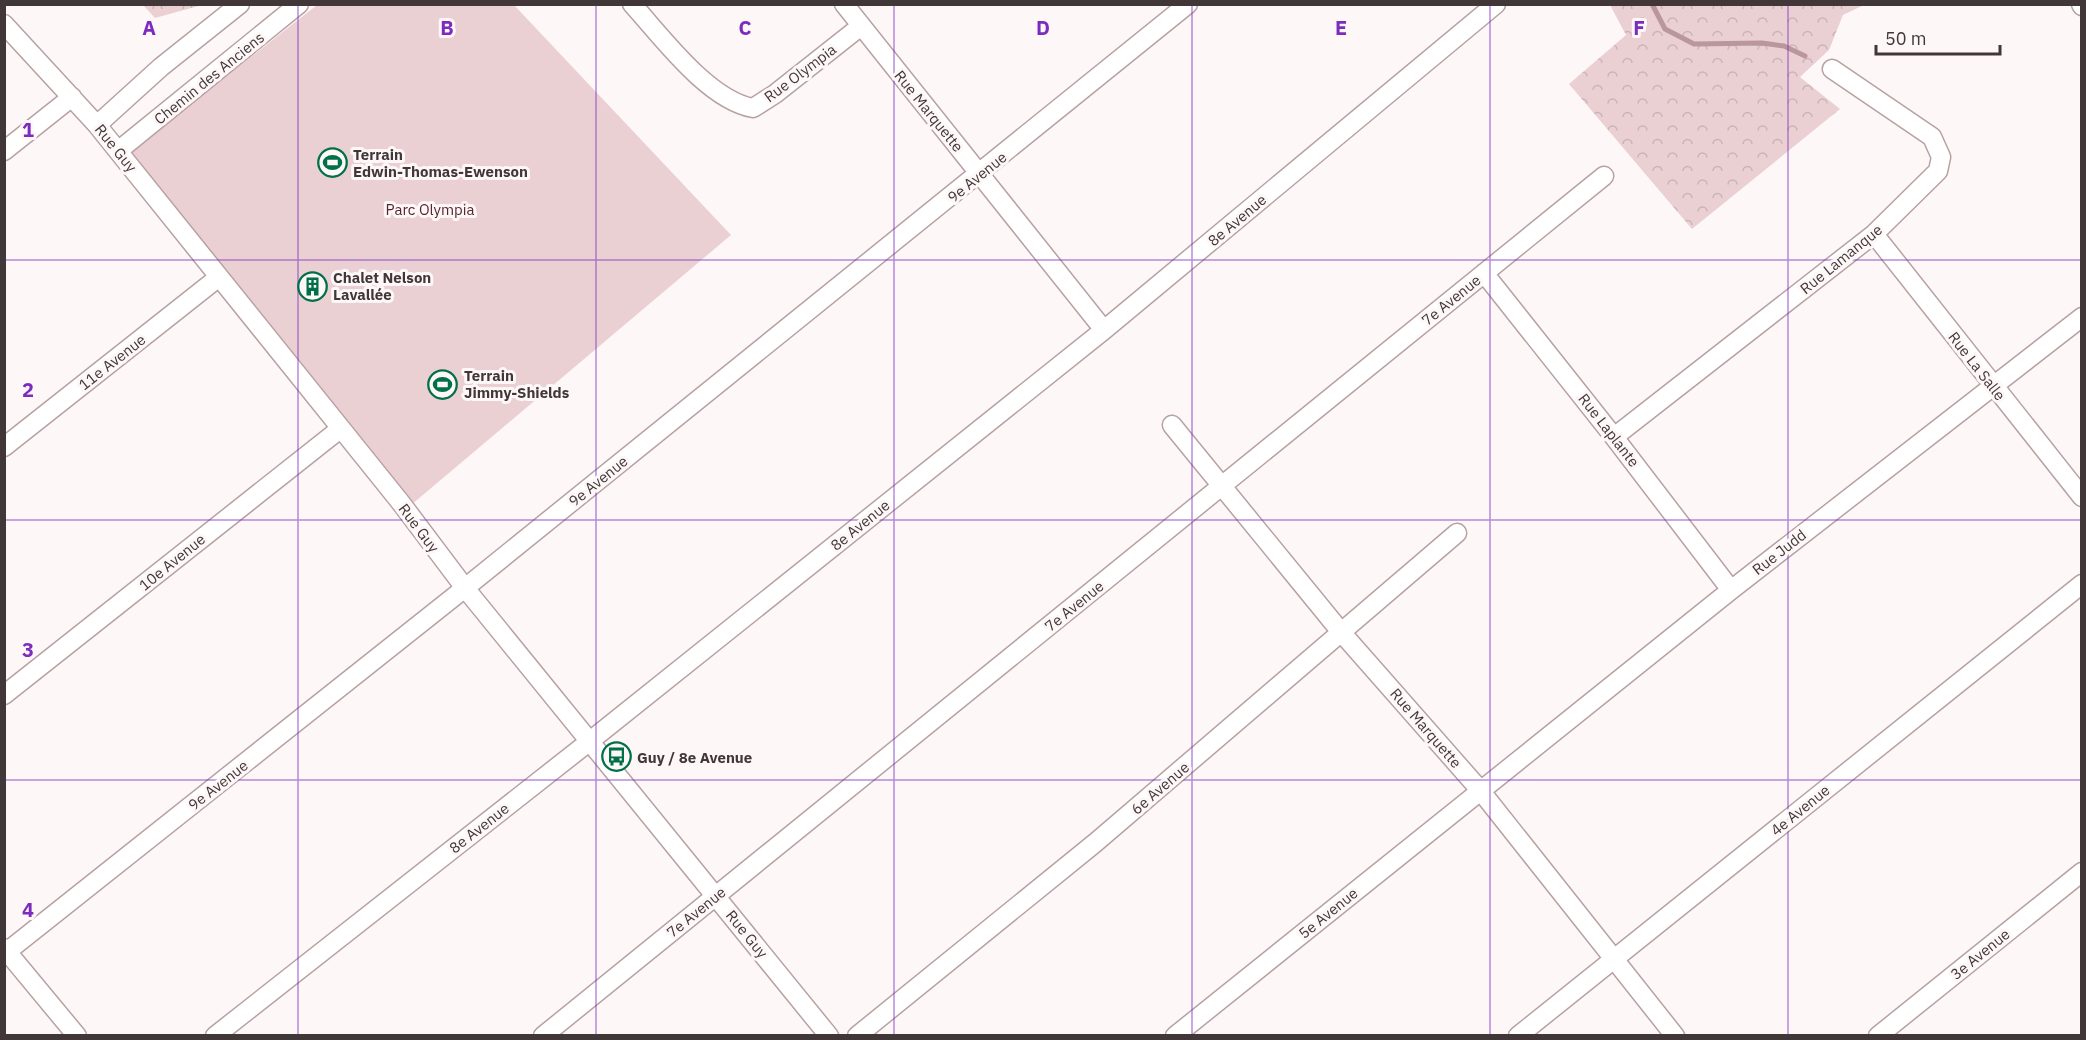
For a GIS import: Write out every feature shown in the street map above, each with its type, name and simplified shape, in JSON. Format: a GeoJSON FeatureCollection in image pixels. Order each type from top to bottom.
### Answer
{"type":"FeatureCollection","features":[{"type":"Feature","properties":{"kind":"street"},"geometry":{"type":"LineString","coordinates":[[97,125],[161,67],[240,4]]}},
{"type":"Feature","properties":{"kind":"street","name":"Chemin des Anciens"},"geometry":{"type":"LineString","coordinates":[[118,151],[299,4]]}},
{"type":"Feature","properties":{"kind":"street","name":"Rue Olympia"},"geometry":{"type":"LineString","coordinates":[[632,4],[717,92],[744,106],[753,108],[775,94],[861,26]]}},
{"type":"Feature","properties":{"kind":"street","name":"Rue Marquette"},"geometry":{"type":"LineString","coordinates":[[844,4],[1104,330]]}},
{"type":"Feature","properties":{"kind":"street","name":"9e Avenue"},"geometry":{"type":"LineString","coordinates":[[6,952],[980,175],[1188,4]]}},
{"type":"Feature","properties":{"kind":"street","name":"8e Avenue"},"geometry":{"type":"LineString","coordinates":[[215,1035],[590,741],[1104,330],[1496,4]]}},
{"type":"Feature","properties":{"kind":"street","name":"Rue Guy"},"geometry":{"type":"LineString","coordinates":[[4,24],[97,125],[401,503],[465,588],[829,1035]]}},
{"type":"Feature","properties":{"kind":"street","name":"Rue Lamanque"},"geometry":{"type":"LineString","coordinates":[[1614,437],[1874,234],[1938,171],[1941,157],[1932,137],[1846,87],[1832,69]]}},
{"type":"Feature","properties":{"kind":"street"},"geometry":{"type":"LineString","coordinates":[[4,151],[72,97]]}},
{"type":"Feature","properties":{"kind":"street","name":"7e Avenue"},"geometry":{"type":"LineString","coordinates":[[543,1035],[1604,176]]}},
{"type":"Feature","properties":{"kind":"street","name":"Rue La Salle"},"geometry":{"type":"LineString","coordinates":[[1874,234],[2082,497]]}},
{"type":"Feature","properties":{"kind":"street","name":"Rue Laplante"},"geometry":{"type":"LineString","coordinates":[[1484,273],[1731,590]]}},
{"type":"Feature","properties":{"kind":"street","name":"11e Avenue"},"geometry":{"type":"LineString","coordinates":[[4,447],[219,277]]}},
{"type":"Feature","properties":{"kind":"street","name":"Rue Judd"},"geometry":{"type":"LineString","coordinates":[[1480,790],[1731,590],[2082,317]]}},
{"type":"Feature","properties":{"kind":"street","name":"Rue Marquette"},"geometry":{"type":"LineString","coordinates":[[1172,425],[1341,632],[1480,790],[1675,1035]]}},
{"type":"Feature","properties":{"kind":"street","name":"10e Avenue"},"geometry":{"type":"LineString","coordinates":[[4,695],[340,429]]}},
{"type":"Feature","properties":{"kind":"street","name":"6e Avenue"},"geometry":{"type":"LineString","coordinates":[[857,1035],[1095,843],[1457,533]]}},
{"type":"Feature","properties":{"kind":"street","name":"4e Avenue"},"geometry":{"type":"LineString","coordinates":[[1518,1035],[2082,584]]}},
{"type":"Feature","properties":{"kind":"street","name":"5e Avenue"},"geometry":{"type":"LineString","coordinates":[[1175,1035],[1480,790]]}},
{"type":"Feature","properties":{"kind":"street","name":"3e Avenue"},"geometry":{"type":"LineString","coordinates":[[1878,1035],[2082,872]]}},
{"type":"Feature","properties":{"kind":"street"},"geometry":{"type":"LineString","coordinates":[[6,952],[77,1035]]}},
{"type":"Feature","properties":{"kind":"green space"},"geometry":{"type":"Polygon","coordinates":[[[143,5],[202,5],[155,18],[143,5]]]}},
{"type":"Feature","properties":{"kind":"green space","name":"Parc Olympia"},"geometry":{"type":"Polygon","coordinates":[[[317,5],[514,5],[731,235],[411,505],[127,154],[317,5]]]}},
{"type":"Feature","properties":{"kind":"green space"},"geometry":{"type":"Polygon","coordinates":[[[1610,5],[1864,5],[1843,15],[1829,50],[1800,77],[1840,109],[1692,229],[1569,84],[1626,35],[1610,5]]]}},
{"type":"Feature","properties":{"kind":"waterway"},"geometry":{"type":"LineString","coordinates":[[1652,4],[1665,29],[1694,44],[1762,43],[1784,46],[1805,56]]}},
{"type":"Feature","properties":{"kind":"place","name":"Terrain Edwin-Thomas-Ewenson"},"geometry":{"type":"Point","coordinates":[332,163]}},
{"type":"Feature","properties":{"kind":"place","name":"Chalet Nelson Lavallée"},"geometry":{"type":"Point","coordinates":[312,286]}},
{"type":"Feature","properties":{"kind":"place","name":"Terrain Jimmy-Shields"},"geometry":{"type":"Point","coordinates":[443,384]}},
{"type":"Feature","properties":{"kind":"place","name":"Guy / 8e Avenue"},"geometry":{"type":"Point","coordinates":[616,757]}}]}
